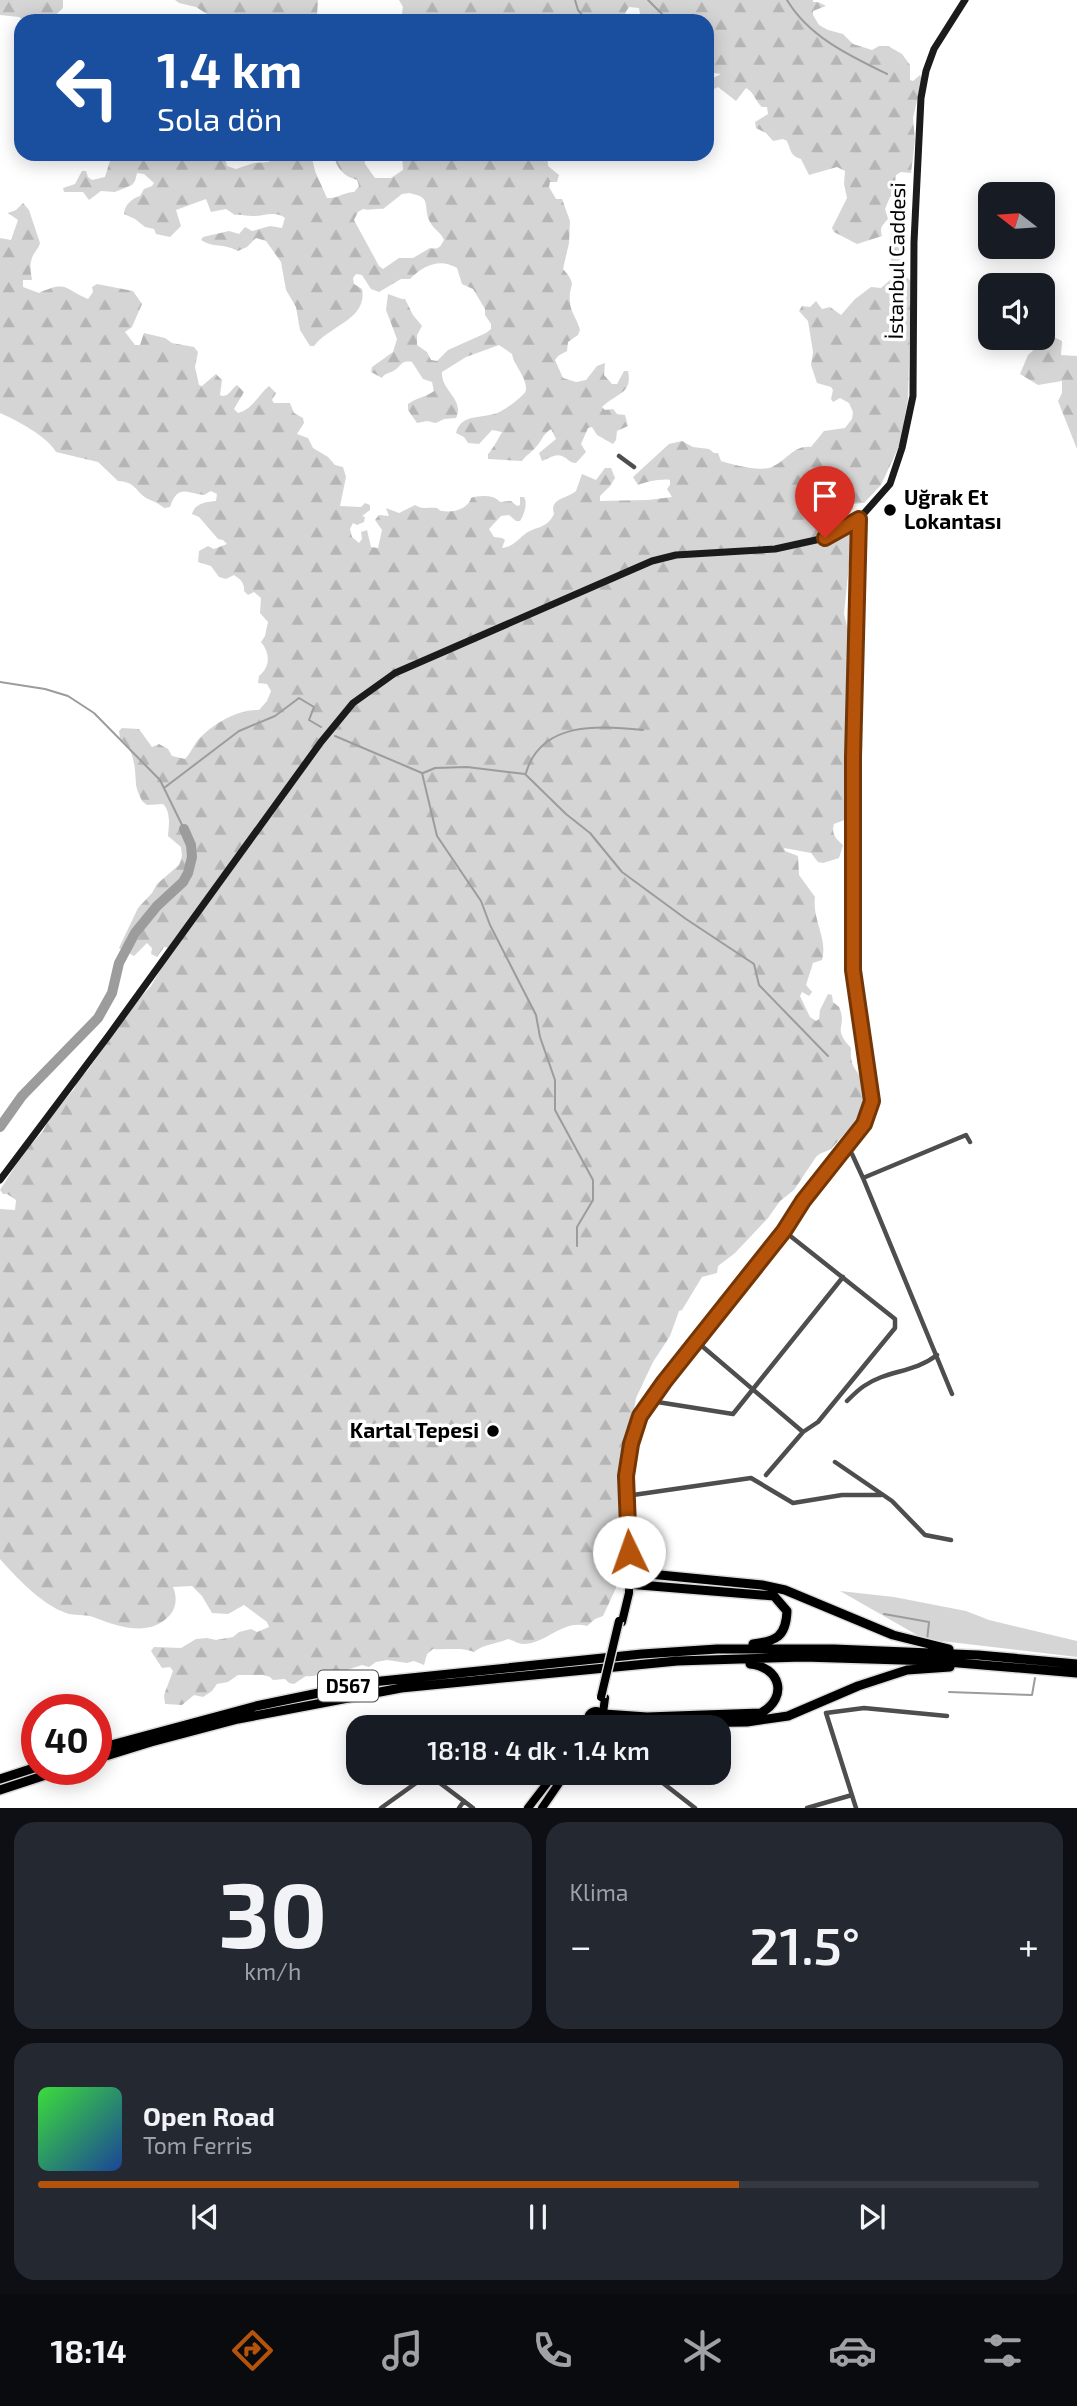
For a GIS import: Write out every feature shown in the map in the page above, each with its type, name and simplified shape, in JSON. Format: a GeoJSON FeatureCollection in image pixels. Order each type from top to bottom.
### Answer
{"type":"FeatureCollection","features":[{"type":"Feature","properties":{"kind":"highway"},"geometry":{"type":"LineString","coordinates":[[629,1572],[762,1585],[785,1590],[893,1635],[978,1655]]}},
{"type":"Feature","properties":{"kind":"highway"},"geometry":{"type":"LineString","coordinates":[[628,1584],[764,1594],[774,1596],[787,1611],[785,1630],[779,1637],[762,1643],[717,1649]]}},
{"type":"Feature","properties":{"kind":"highway","name":"D567"},"geometry":{"type":"LineString","coordinates":[[112,1744],[256,1706],[372,1682],[621,1656],[717,1649],[811,1649],[978,1655],[1077,1664]]}},
{"type":"Feature","properties":{"kind":"highway","name":"D567"},"geometry":{"type":"LineString","coordinates":[[112,1754],[238,1719],[401,1688],[651,1663],[803,1657],[936,1661],[1077,1673]]}},
{"type":"Feature","properties":{"kind":"highway"},"geometry":{"type":"LineString","coordinates":[[717,1660],[760,1665],[775,1677],[778,1688],[774,1702],[761,1713],[717,1715]]}},
{"type":"Feature","properties":{"kind":"highway"},"geometry":{"type":"LineString","coordinates":[[731,1722],[788,1716],[858,1686],[907,1670],[976,1665]]}},
{"type":"Feature","properties":{"kind":"highway"},"geometry":{"type":"LineString","coordinates":[[0,1773],[21,1769]]}},
{"type":"Feature","properties":{"kind":"highway"},"geometry":{"type":"LineString","coordinates":[[0,1779],[21,1772]]}},
{"type":"Feature","properties":{"kind":"highway"},"geometry":{"type":"LineString","coordinates":[[0,1790],[21,1783]]}},
{"type":"Feature","properties":{"kind":"main road"},"geometry":{"type":"LineString","coordinates":[[601,1715],[629,1572]]}},
{"type":"Feature","properties":{"kind":"main road"},"geometry":{"type":"LineString","coordinates":[[592,1715],[603,1697]]}},
{"type":"Feature","properties":{"kind":"main road"},"geometry":{"type":"LineString","coordinates":[[528,1808],[546,1785]]}},
{"type":"Feature","properties":{"kind":"main road"},"geometry":{"type":"LineString","coordinates":[[542,1808],[558,1785]]}},
{"type":"Feature","properties":{"kind":"street","name":"İstanbul Caddesi"},"geometry":{"type":"LineString","coordinates":[[0,1180],[352,703],[395,673],[628,569],[676,555],[775,549],[825,538],[859,519],[890,484],[902,447],[913,396],[914,242],[921,98],[934,49],[965,0]]}},
{"type":"Feature","properties":{"kind":"street"},"geometry":{"type":"LineString","coordinates":[[619,456],[634,467]]}},
{"type":"Feature","properties":{"kind":"street"},"geometry":{"type":"LineString","coordinates":[[629,1572],[626,1476],[631,1444],[640,1416],[864,1124],[872,1101],[853,970],[853,757],[859,519]]}},
{"type":"Feature","properties":{"kind":"street"},"geometry":{"type":"LineString","coordinates":[[863,1178],[966,1135],[970,1142]]}},
{"type":"Feature","properties":{"kind":"street"},"geometry":{"type":"LineString","coordinates":[[845,1147],[852,1154],[863,1178],[952,1394]]}},
{"type":"Feature","properties":{"kind":"street"},"geometry":{"type":"LineString","coordinates":[[766,1475],[803,1432],[818,1422],[895,1328],[895,1319],[784,1231]]}},
{"type":"Feature","properties":{"kind":"street"},"geometry":{"type":"LineString","coordinates":[[651,1401],[733,1415],[843,1277]]}},
{"type":"Feature","properties":{"kind":"street"},"geometry":{"type":"LineString","coordinates":[[696,1341],[803,1432]]}},
{"type":"Feature","properties":{"kind":"street"},"geometry":{"type":"LineString","coordinates":[[847,1401],[865,1385],[920,1367],[937,1355]]}},
{"type":"Feature","properties":{"kind":"street"},"geometry":{"type":"LineString","coordinates":[[835,1462],[892,1501],[925,1535],[951,1540]]}},
{"type":"Feature","properties":{"kind":"street"},"geometry":{"type":"LineString","coordinates":[[626,1496],[751,1478],[793,1503],[842,1495],[881,1495]]}},
{"type":"Feature","properties":{"kind":"street"},"geometry":{"type":"LineString","coordinates":[[856,1808],[826,1713],[864,1708],[947,1716]]}},
{"type":"Feature","properties":{"kind":"street"},"geometry":{"type":"LineString","coordinates":[[381,1808],[413,1785]]}},
{"type":"Feature","properties":{"kind":"street"},"geometry":{"type":"LineString","coordinates":[[443,1785],[473,1808]]}},
{"type":"Feature","properties":{"kind":"street"},"geometry":{"type":"LineString","coordinates":[[665,1785],[695,1808]]}},
{"type":"Feature","properties":{"kind":"street"},"geometry":{"type":"LineString","coordinates":[[807,1808],[852,1795]]}},
{"type":"Feature","properties":{"kind":"street"},"geometry":{"type":"LineString","coordinates":[[459,1808],[464,1801]]}},
{"type":"Feature","properties":{"kind":"green space"},"geometry":{"type":"Polygon","coordinates":[[[0,0],[63,0],[63,8],[57,14],[0,15],[0,0]]]}},
{"type":"Feature","properties":{"kind":"green space"},"geometry":{"type":"Polygon","coordinates":[[[175,0],[318,0],[317,14],[207,14],[196,7],[175,0]]]}},
{"type":"Feature","properties":{"kind":"green space"},"geometry":{"type":"Polygon","coordinates":[[[399,0],[813,0],[826,6],[813,11],[819,25],[843,34],[853,44],[872,50],[879,46],[888,46],[902,54],[910,65],[910,80],[913,81],[920,75],[922,79],[913,118],[915,140],[911,173],[901,172],[896,175],[894,195],[890,197],[885,209],[888,219],[881,228],[882,236],[857,244],[834,232],[832,228],[847,198],[845,171],[837,167],[809,175],[801,159],[791,152],[787,141],[773,141],[766,133],[756,128],[755,122],[768,114],[767,107],[762,107],[749,90],[746,88],[736,101],[718,87],[714,89],[714,78],[721,74],[714,73],[714,14],[640,14],[639,8],[629,7],[626,14],[402,14],[403,7],[399,0]]]}},
{"type":"Feature","properties":{"kind":"green space"},"geometry":{"type":"Polygon","coordinates":[[[110,161],[226,161],[227,166],[236,169],[269,161],[313,161],[327,198],[331,198],[354,192],[359,186],[357,180],[341,171],[336,161],[365,161],[375,178],[391,178],[403,170],[402,161],[548,161],[548,166],[559,175],[557,182],[550,182],[549,187],[556,199],[562,199],[570,221],[569,243],[563,269],[572,282],[570,305],[580,330],[578,335],[568,342],[567,351],[555,360],[563,378],[576,382],[586,380],[597,366],[605,363],[604,375],[612,384],[617,384],[624,371],[628,371],[626,389],[602,407],[625,415],[628,426],[617,431],[613,444],[597,435],[592,427],[588,428],[581,444],[586,452],[576,463],[559,455],[542,461],[539,453],[556,439],[551,429],[522,461],[488,459],[488,454],[502,432],[492,430],[479,444],[468,443],[456,433],[467,419],[500,412],[525,393],[525,381],[512,354],[499,345],[466,357],[442,372],[445,385],[455,400],[458,411],[456,418],[436,423],[417,423],[408,410],[408,404],[434,391],[432,382],[423,379],[412,362],[404,362],[382,378],[371,372],[372,367],[393,352],[397,339],[386,310],[388,294],[405,299],[422,326],[417,335],[417,345],[427,352],[431,360],[437,361],[448,350],[491,329],[485,309],[473,289],[462,284],[457,268],[432,264],[410,279],[401,279],[379,292],[371,289],[362,275],[356,274],[353,278],[354,284],[362,289],[359,308],[314,346],[310,346],[300,330],[296,307],[286,290],[281,262],[266,241],[256,238],[238,251],[201,240],[203,237],[229,231],[239,234],[245,227],[252,231],[270,226],[282,228],[285,218],[273,214],[235,215],[226,209],[211,212],[206,199],[176,210],[181,226],[170,237],[156,234],[154,229],[145,227],[124,214],[129,203],[154,183],[144,174],[137,173],[132,185],[115,192],[101,191],[89,200],[83,192],[64,192],[63,188],[75,184],[82,171],[86,171],[92,180],[105,177],[110,161]],[[402,194],[383,209],[363,209],[358,212],[354,220],[383,269],[399,258],[413,258],[430,248],[437,248],[444,240],[429,220],[426,203],[420,196],[402,194]]]}},
{"type":"Feature","properties":{"kind":"green space"},"geometry":{"type":"Polygon","coordinates":[[[23,203],[29,210],[40,243],[31,261],[32,280],[23,280],[23,287],[39,293],[55,287],[65,287],[88,299],[93,292],[92,287],[97,284],[133,291],[142,304],[132,327],[125,332],[135,345],[140,345],[144,333],[194,347],[198,352],[195,367],[199,385],[202,386],[216,374],[222,380],[220,395],[223,396],[237,385],[244,392],[234,409],[238,413],[252,405],[269,386],[276,393],[272,400],[274,403],[290,403],[294,413],[303,418],[304,423],[297,434],[308,438],[313,448],[335,465],[343,467],[346,477],[340,506],[361,507],[365,503],[370,505],[370,510],[362,516],[365,517],[364,522],[357,525],[353,523],[350,529],[352,537],[359,543],[362,539],[361,532],[367,530],[371,547],[378,548],[382,530],[375,520],[379,515],[389,516],[386,508],[399,513],[415,505],[451,511],[460,509],[471,498],[483,496],[500,502],[511,501],[517,506],[520,505],[520,497],[524,497],[525,509],[520,521],[509,515],[501,516],[489,529],[494,537],[505,540],[502,548],[509,546],[529,531],[548,522],[554,514],[556,502],[576,491],[582,474],[596,480],[605,468],[611,468],[615,478],[600,496],[600,501],[672,497],[667,489],[670,480],[638,485],[633,477],[669,444],[682,441],[693,447],[718,453],[721,461],[726,463],[754,468],[772,467],[800,448],[811,447],[824,431],[845,428],[852,419],[853,412],[849,403],[840,398],[833,402],[831,387],[817,383],[811,365],[813,352],[808,321],[799,311],[802,306],[810,307],[816,301],[822,309],[830,307],[841,315],[855,299],[871,287],[881,288],[897,274],[904,275],[911,281],[908,399],[900,444],[881,485],[864,503],[853,504],[845,495],[834,494],[843,520],[832,532],[852,534],[844,614],[850,638],[851,667],[847,819],[834,824],[833,828],[835,836],[843,845],[839,858],[823,863],[818,862],[811,853],[784,848],[785,851],[798,856],[799,875],[815,897],[823,944],[822,960],[813,963],[806,985],[812,992],[809,996],[802,992],[800,996],[810,1017],[816,1021],[828,994],[832,995],[833,1002],[839,1007],[842,1036],[851,1048],[853,1066],[864,1088],[863,1106],[860,1115],[846,1132],[831,1149],[816,1157],[794,1190],[780,1201],[735,1253],[718,1266],[717,1273],[702,1277],[679,1311],[670,1336],[653,1362],[636,1398],[624,1466],[620,1513],[612,1538],[616,1558],[621,1567],[616,1588],[603,1616],[587,1626],[570,1626],[531,1643],[521,1644],[508,1639],[474,1652],[433,1649],[427,1654],[424,1665],[414,1661],[407,1663],[387,1660],[376,1662],[369,1667],[362,1665],[341,1672],[306,1676],[294,1684],[285,1679],[273,1680],[263,1675],[238,1675],[228,1682],[217,1684],[203,1697],[194,1695],[182,1705],[165,1704],[164,1695],[173,1671],[170,1667],[162,1668],[151,1651],[154,1647],[181,1648],[196,1639],[233,1637],[239,1632],[251,1629],[257,1632],[269,1627],[267,1622],[244,1605],[228,1614],[212,1613],[192,1586],[173,1587],[176,1598],[172,1613],[152,1627],[132,1628],[90,1616],[69,1614],[30,1590],[0,1559],[0,1209],[15,1210],[16,1200],[0,1190],[24,1152],[43,1131],[133,1005],[151,986],[171,952],[164,947],[157,957],[151,954],[152,948],[147,943],[134,956],[119,948],[138,908],[157,884],[179,865],[182,856],[181,847],[168,836],[169,819],[166,807],[163,804],[147,805],[142,801],[136,787],[131,754],[120,738],[119,731],[122,728],[139,729],[152,747],[159,744],[168,749],[172,756],[185,759],[210,728],[234,715],[259,710],[271,691],[267,684],[258,683],[268,659],[261,642],[268,622],[260,613],[261,598],[254,592],[248,595],[242,582],[234,575],[226,579],[219,577],[211,566],[198,562],[199,551],[208,546],[214,549],[227,544],[218,539],[199,517],[192,514],[198,505],[216,501],[217,494],[211,491],[204,495],[180,492],[170,507],[164,508],[132,485],[118,481],[98,462],[56,452],[39,434],[0,413],[0,238],[11,240],[18,220],[8,213],[23,203]]]}},
{"type":"Feature","properties":{"kind":"green space"},"geometry":{"type":"Polygon","coordinates":[[[908,206],[904,266],[891,261],[890,239],[900,207],[908,206]]]}},
{"type":"Feature","properties":{"kind":"green space"},"geometry":{"type":"Polygon","coordinates":[[[1055,338],[1062,341],[1061,355],[1077,356],[1077,449],[1058,401],[1062,393],[1062,381],[1038,385],[1020,374],[1028,355],[1034,350],[1055,350],[1055,338]]]}},
{"type":"Feature","properties":{"kind":"green space"},"geometry":{"type":"Polygon","coordinates":[[[840,1591],[894,1597],[966,1611],[989,1620],[1077,1641],[1077,1657],[924,1639],[840,1591]]]}},
{"type":"Feature","properties":{"kind":"waterway"},"geometry":{"type":"LineString","coordinates":[[575,0],[581,14]]}},
{"type":"Feature","properties":{"kind":"waterway"},"geometry":{"type":"LineString","coordinates":[[648,0],[662,14]]}},
{"type":"Feature","properties":{"kind":"waterway"},"geometry":{"type":"LineString","coordinates":[[787,0],[807,25],[831,44],[887,74]]}},
{"type":"Feature","properties":{"kind":"waterway"},"geometry":{"type":"LineString","coordinates":[[0,682],[45,689],[68,696],[94,713],[160,780],[184,829]]}},
{"type":"Feature","properties":{"kind":"waterway"},"geometry":{"type":"LineString","coordinates":[[164,788],[239,731],[275,716],[299,698],[314,707],[309,720],[321,727]]}},
{"type":"Feature","properties":{"kind":"waterway"},"geometry":{"type":"LineString","coordinates":[[526,773],[534,756],[558,735],[591,728],[643,730]]}},
{"type":"Feature","properties":{"kind":"waterway"},"geometry":{"type":"LineString","coordinates":[[335,736],[422,773],[437,836],[481,901],[490,925],[536,1015],[540,1037],[555,1080],[555,1110],[593,1180],[593,1200],[577,1227],[577,1246]]}},
{"type":"Feature","properties":{"kind":"waterway"},"geometry":{"type":"LineString","coordinates":[[423,773],[435,768],[467,767],[525,774],[590,833],[622,872],[754,964],[759,985],[828,1056]]}},
{"type":"Feature","properties":{"kind":"waterway"},"geometry":{"type":"LineString","coordinates":[[0,1127],[22,1096],[98,1018],[112,993],[119,963],[135,933],[157,906],[183,882],[192,857],[191,845],[184,829]]}},
{"type":"Feature","properties":{"kind":"waterway"},"geometry":{"type":"LineString","coordinates":[[884,1614],[929,1622],[927,1641]]}},
{"type":"Feature","properties":{"kind":"waterway"},"geometry":{"type":"LineString","coordinates":[[949,1692],[1032,1695],[1035,1678]]}},
{"type":"Feature","properties":{"kind":"place","name":"Uğrak Et Lokantası"},"geometry":{"type":"Point","coordinates":[890,510]}},
{"type":"Feature","properties":{"kind":"place","name":"Kartal Tepesi"},"geometry":{"type":"Point","coordinates":[493,1431]}},
{"type":"Feature","properties":{"kind":"route"},"geometry":{"type":"LineString","coordinates":[[629,1552],[626,1476],[631,1444],[640,1416],[864,1124],[872,1101],[853,970],[853,757],[859,519],[825,538]]}}]}
